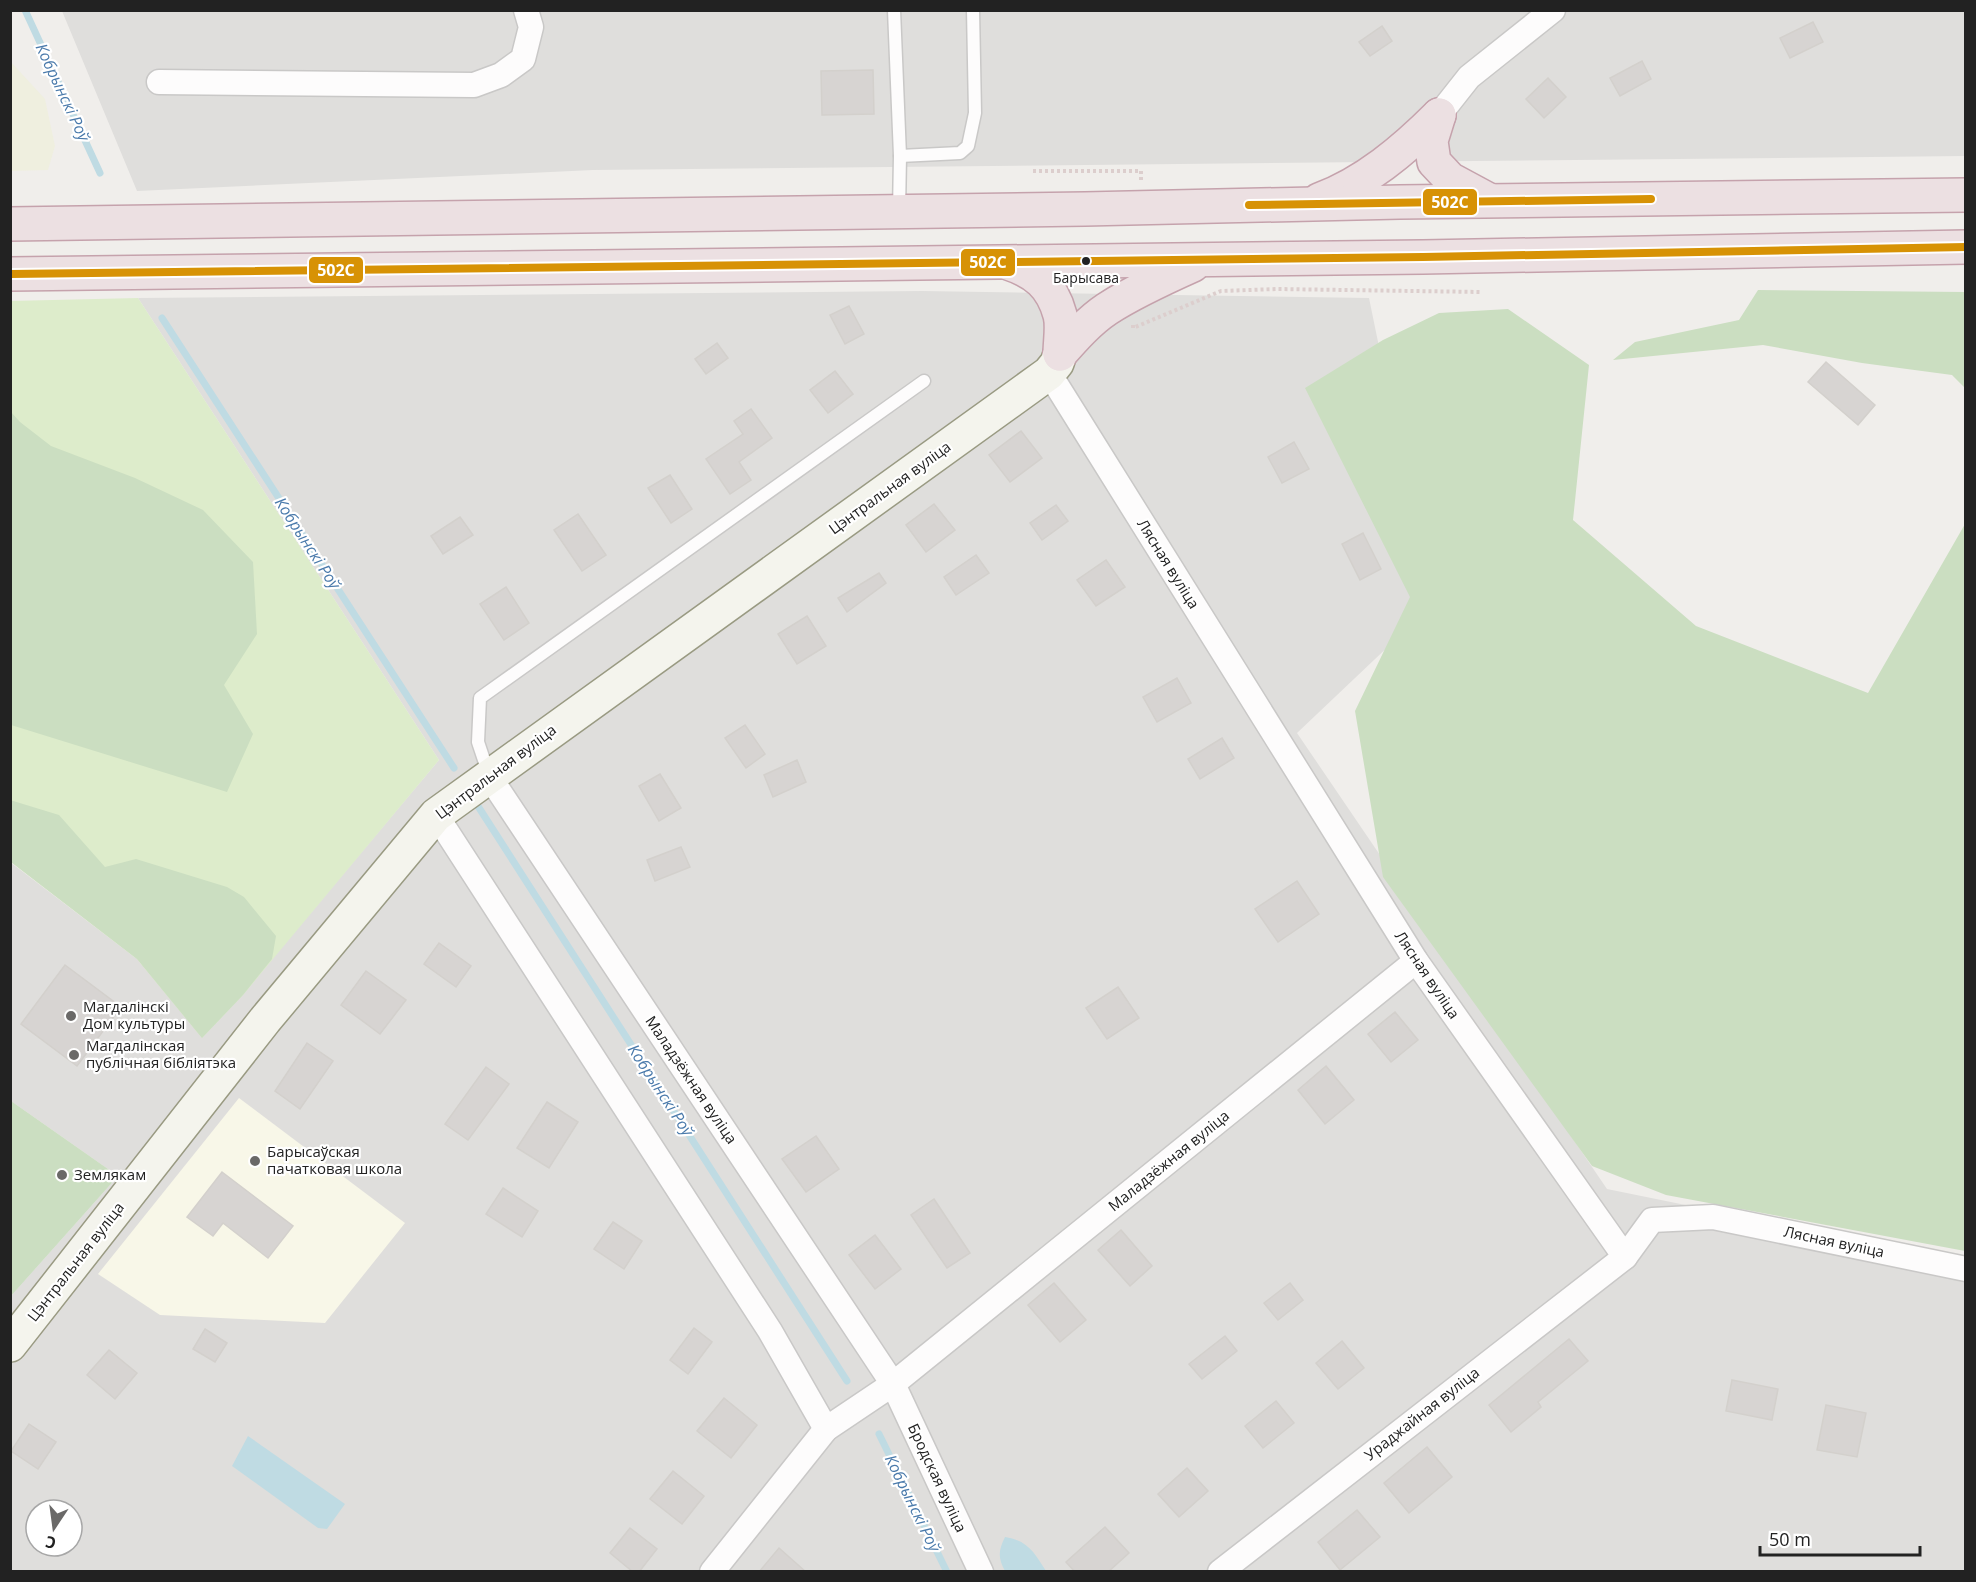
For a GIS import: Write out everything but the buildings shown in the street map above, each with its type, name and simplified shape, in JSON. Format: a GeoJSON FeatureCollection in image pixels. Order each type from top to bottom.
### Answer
{"type":"FeatureCollection","features":[{"type":"Feature","properties":{"kind":"highway"},"geometry":{"type":"LineString","coordinates":[[1439,116],[1431,141],[1434,162],[1450,179],[1491,201]]}},
{"type":"Feature","properties":{"kind":"highway"},"geometry":{"type":"LineString","coordinates":[[1309,204],[1333,195],[1381,166],[1439,116]]}},
{"type":"Feature","properties":{"kind":"highway"},"geometry":{"type":"LineString","coordinates":[[10,224],[1965,195]]}},
{"type":"Feature","properties":{"kind":"highway"},"geometry":{"type":"LineString","coordinates":[[10,274],[1006,263],[1965,247]]}},
{"type":"Feature","properties":{"kind":"highway"},"geometry":{"type":"LineString","coordinates":[[1055,364],[1085,327],[1106,310],[1168,276],[1206,260]]}},
{"type":"Feature","properties":{"kind":"highway"},"geometry":{"type":"LineString","coordinates":[[1006,263],[1028,270],[1050,290],[1060,317],[1055,364]]}},
{"type":"Feature","properties":{"kind":"street"},"geometry":{"type":"LineString","coordinates":[[159,82],[474,85],[501,75],[523,59],[531,27],[526,10]]}},
{"type":"Feature","properties":{"kind":"street"},"geometry":{"type":"LineString","coordinates":[[1439,116],[1469,77],[1553,10]]}},
{"type":"Feature","properties":{"kind":"street","name":"Цэнтральная вуліца"},"geometry":{"type":"LineString","coordinates":[[10,1345],[265,1020],[436,815],[1055,364]]}},
{"type":"Feature","properties":{"kind":"street","name":"Лясная вуліца"},"geometry":{"type":"LineString","coordinates":[[1055,364],[1416,961],[1625,1257],[1652,1220],[1713,1217],[1965,1269]]}},
{"type":"Feature","properties":{"kind":"street","name":"Маладзёжная вуліца"},"geometry":{"type":"LineString","coordinates":[[489,776],[893,1384]]}},
{"type":"Feature","properties":{"kind":"street"},"geometry":{"type":"LineString","coordinates":[[436,815],[770,1331],[826,1428]]}},
{"type":"Feature","properties":{"kind":"street","name":"Маладзёжная вуліца"},"geometry":{"type":"LineString","coordinates":[[712,1572],[826,1428],[893,1384],[1416,961]]}},
{"type":"Feature","properties":{"kind":"street","name":"Ураджайная вуліца"},"geometry":{"type":"LineString","coordinates":[[1220,1572],[1625,1257]]}},
{"type":"Feature","properties":{"kind":"street","name":"Бродская вуліца"},"geometry":{"type":"LineString","coordinates":[[893,1384],[981,1572]]}},
{"type":"Feature","properties":{"kind":"lane"},"geometry":{"type":"LineString","coordinates":[[894,10],[900,156],[899,211]]}},
{"type":"Feature","properties":{"kind":"lane"},"geometry":{"type":"LineString","coordinates":[[900,156],[960,153],[968,146],[975,113],[973,10]]}},
{"type":"Feature","properties":{"kind":"lane"},"geometry":{"type":"LineString","coordinates":[[489,776],[478,742],[480,698],[924,381]]}},
{"type":"Feature","properties":{"kind":"shaded area"},"geometry":{"type":"Polygon","coordinates":[[[62,11],[1965,11],[1965,156],[593,170],[137,191],[62,11]]]}},
{"type":"Feature","properties":{"kind":"shaded area"},"geometry":{"type":"Polygon","coordinates":[[[922,291],[1369,298],[1432,605],[1297,733],[1607,1189],[1965,1262],[1965,1571],[11,1571],[11,1296],[118,1176],[11,1101],[10,862],[137,959],[202,1037],[272,959],[439,760],[138,298],[922,291]]]}},
{"type":"Feature","properties":{"kind":"shaded area","name":"Барысаўская пачатковая школа"},"geometry":{"type":"Polygon","coordinates":[[[239,1098],[405,1223],[325,1323],[160,1315],[98,1274],[239,1098]]]}},
{"type":"Feature","properties":{"kind":"green space"},"geometry":{"type":"Polygon","coordinates":[[[10,61],[45,99],[55,146],[48,170],[11,171],[10,61]]]}},
{"type":"Feature","properties":{"kind":"green space"},"geometry":{"type":"Polygon","coordinates":[[[1758,290],[1965,292],[1965,388],[1952,375],[1862,363],[1763,345],[1613,360],[1635,342],[1739,320],[1758,290]]]}},
{"type":"Feature","properties":{"kind":"green space"},"geometry":{"type":"Polygon","coordinates":[[[138,298],[439,760],[243,995],[202,1038],[137,959],[11,862],[10,301],[138,298]]]}},
{"type":"Feature","properties":{"kind":"green space"},"geometry":{"type":"Polygon","coordinates":[[[1508,309],[1589,365],[1573,520],[1696,626],[1868,693],[1965,524],[1965,1251],[1666,1195],[1592,1166],[1383,877],[1355,711],[1410,597],[1305,388],[1383,340],[1439,313],[1508,309]]]}},
{"type":"Feature","properties":{"kind":"green space"},"geometry":{"type":"Polygon","coordinates":[[[11,412],[51,446],[135,478],[203,510],[253,562],[257,634],[224,685],[253,734],[227,792],[11,725],[11,412]]]}},
{"type":"Feature","properties":{"kind":"green space"},"geometry":{"type":"Polygon","coordinates":[[[10,800],[59,815],[105,867],[136,859],[227,887],[244,897],[276,936],[272,959],[243,995],[202,1038],[137,959],[11,862],[10,800]]]}},
{"type":"Feature","properties":{"kind":"green space"},"geometry":{"type":"Polygon","coordinates":[[[11,1101],[118,1176],[11,1296],[11,1101]]]}},
{"type":"Feature","properties":{"kind":"water"},"geometry":{"type":"Polygon","coordinates":[[[248,1436],[345,1504],[327,1529],[318,1528],[232,1466],[248,1436]]]}},
{"type":"Feature","properties":{"kind":"water"},"geometry":{"type":"Polygon","coordinates":[[[1005,1537],[1020,1541],[1025,1545],[1034,1553],[1046,1571],[1005,1571],[1000,1554],[1005,1537]]]}},
{"type":"Feature","properties":{"kind":"waterway","name":"Кобрынскі Роў"},"geometry":{"type":"LineString","coordinates":[[25,10],[100,173]]}},
{"type":"Feature","properties":{"kind":"waterway","name":"Кобрынскі Роў"},"geometry":{"type":"LineString","coordinates":[[162,318],[454,768]]}},
{"type":"Feature","properties":{"kind":"waterway","name":"Кобрынскі Роў"},"geometry":{"type":"LineString","coordinates":[[474,800],[847,1381]]}},
{"type":"Feature","properties":{"kind":"waterway","name":"Кобрынскі Роў"},"geometry":{"type":"LineString","coordinates":[[879,1434],[947,1572]]}},
{"type":"Feature","properties":{"kind":"transit line","name":"502С"},"geometry":{"type":"LineString","coordinates":[[1249,205],[1651,199]]}},
{"type":"Feature","properties":{"kind":"transit line","name":"502С"},"geometry":{"type":"LineString","coordinates":[[10,274],[1423,257],[1966,247]]}},
{"type":"Feature","properties":{"kind":"place","name":"Барысава"},"geometry":{"type":"Point","coordinates":[1086,261]}},
{"type":"Feature","properties":{"kind":"place","name":"Магдалінскі Дом культуры"},"geometry":{"type":"Point","coordinates":[71,1016]}},
{"type":"Feature","properties":{"kind":"place","name":"Магдалінская публічная бібліятэка"},"geometry":{"type":"Point","coordinates":[74,1055]}},
{"type":"Feature","properties":{"kind":"place","name":"Барысаўская пачатковая школа"},"geometry":{"type":"Point","coordinates":[255,1161]}},
{"type":"Feature","properties":{"kind":"place","name":"Землякам"},"geometry":{"type":"Point","coordinates":[62,1175]}}]}
